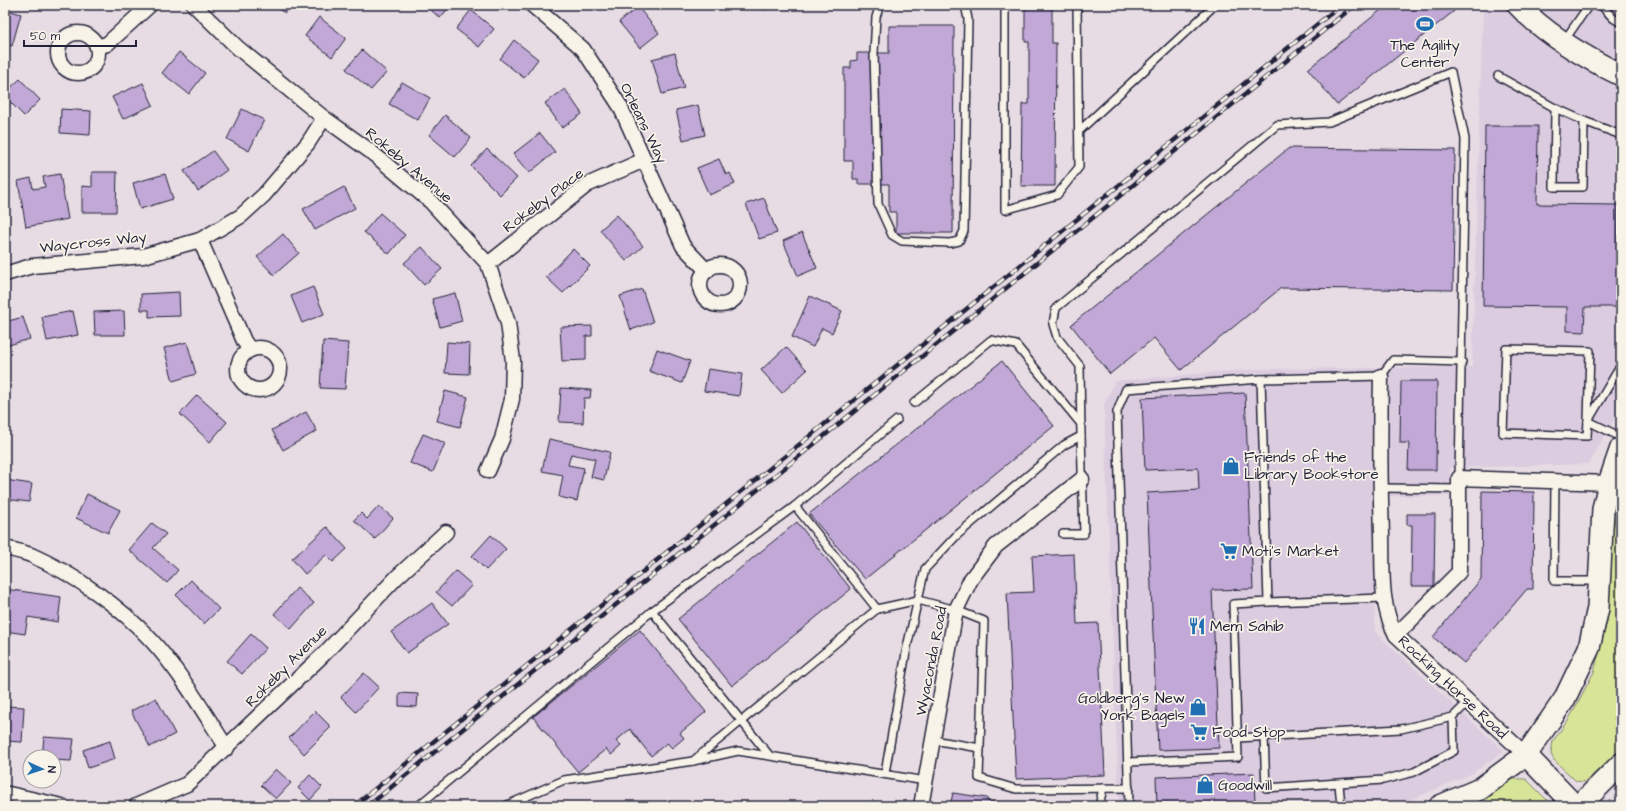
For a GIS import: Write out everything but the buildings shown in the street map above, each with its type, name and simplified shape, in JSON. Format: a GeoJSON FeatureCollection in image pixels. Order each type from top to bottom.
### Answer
{"type":"FeatureCollection","features":[{"type":"Feature","properties":{"kind":"street"},"geometry":{"type":"LineString","coordinates":[[97,47],[106,44],[150,5]]}},
{"type":"Feature","properties":{"kind":"street","name":"Rokeby Avenue"},"geometry":{"type":"LineString","coordinates":[[194,5],[238,48],[324,118],[370,151],[431,202],[488,264],[508,323],[513,361],[512,399],[502,439],[488,471]]}},
{"type":"Feature","properties":{"kind":"street","name":"Orleans Way"},"geometry":{"type":"LineString","coordinates":[[532,5],[583,49],[620,106],[683,246],[707,271]]}},
{"type":"Feature","properties":{"kind":"street"},"geometry":{"type":"LineString","coordinates":[[1518,5],[1527,15],[1583,56],[1621,76]]}},
{"type":"Feature","properties":{"kind":"street","name":"Waycross Way"},"geometry":{"type":"LineString","coordinates":[[5,274],[32,266],[143,256],[200,240],[241,216],[264,195],[308,143],[324,118]]}},
{"type":"Feature","properties":{"kind":"street","name":"Rokeby Place"},"geometry":{"type":"LineString","coordinates":[[488,264],[587,185],[644,160]]}},
{"type":"Feature","properties":{"kind":"street"},"geometry":{"type":"LineString","coordinates":[[200,240],[244,341],[250,350]]}},
{"type":"Feature","properties":{"kind":"street","name":"Rocking Horse Road"},"geometry":{"type":"LineString","coordinates":[[1381,376],[1381,488],[1384,598],[1389,621],[1396,635],[1526,755],[1575,806]]}},
{"type":"Feature","properties":{"kind":"street"},"geometry":{"type":"LineString","coordinates":[[1440,806],[1480,789],[1526,755],[1564,700],[1589,648],[1598,608],[1603,509],[1609,483],[1621,448]]}},
{"type":"Feature","properties":{"kind":"street","name":"Wyaconda Road"},"geometry":{"type":"LineString","coordinates":[[921,806],[956,610],[971,578],[996,546],[1082,479]]}},
{"type":"Feature","properties":{"kind":"street"},"geometry":{"type":"LineString","coordinates":[[1396,635],[1459,572],[1459,484],[1555,482],[1609,483]]}},
{"type":"Feature","properties":{"kind":"street","name":"Rokeby Avenue"},"geometry":{"type":"LineString","coordinates":[[136,806],[187,784],[227,748],[324,654],[397,577],[446,532]]}},
{"type":"Feature","properties":{"kind":"street"},"geometry":{"type":"LineString","coordinates":[[5,548],[30,554],[71,576],[123,613],[152,641],[185,683],[227,748]]}},
{"type":"Feature","properties":{"kind":"street"},"geometry":{"type":"LineString","coordinates":[[1579,806],[1621,764]]}},
{"type":"Feature","properties":{"kind":"street"},"geometry":{"type":"LineString","coordinates":[[5,794],[62,806]]}},
{"type":"Feature","properties":{"kind":"lane"},"geometry":{"type":"LineString","coordinates":[[880,5],[876,17],[874,53],[878,204],[892,236],[902,241],[950,243],[959,241],[964,231],[968,19],[965,5]]}},
{"type":"Feature","properties":{"kind":"lane"},"geometry":{"type":"LineString","coordinates":[[1005,5],[1005,210],[1057,195],[1079,167],[1077,5]]}},
{"type":"Feature","properties":{"kind":"lane"},"geometry":{"type":"LineString","coordinates":[[1079,131],[1215,5]]}},
{"type":"Feature","properties":{"kind":"lane"},"geometry":{"type":"LineString","coordinates":[[1564,41],[1589,5]]}},
{"type":"Feature","properties":{"kind":"lane"},"geometry":{"type":"LineString","coordinates":[[1601,5],[1613,18],[1621,23]]}},
{"type":"Feature","properties":{"kind":"lane"},"geometry":{"type":"LineString","coordinates":[[1063,534],[1084,534],[1080,366],[1057,337],[1053,324],[1056,308],[1277,125],[1329,122],[1451,72],[1465,139],[1459,484],[1381,488]]}},
{"type":"Feature","properties":{"kind":"lane"},"geometry":{"type":"LineString","coordinates":[[1498,76],[1555,108],[1621,135]]}},
{"type":"Feature","properties":{"kind":"lane"},"geometry":{"type":"LineString","coordinates":[[1555,108],[1554,187],[1583,187],[1584,121]]}},
{"type":"Feature","properties":{"kind":"lane"},"geometry":{"type":"LineString","coordinates":[[914,403],[991,340],[1016,345],[1081,424]]}},
{"type":"Feature","properties":{"kind":"lane"},"geometry":{"type":"LineString","coordinates":[[1588,421],[1590,351],[1506,350],[1504,433],[1588,436],[1588,421],[1618,377],[1621,365]]}},
{"type":"Feature","properties":{"kind":"lane"},"geometry":{"type":"LineString","coordinates":[[1129,806],[1129,762],[1118,412],[1126,388],[1261,380],[1381,376],[1393,360],[1462,362]]}},
{"type":"Feature","properties":{"kind":"lane"},"geometry":{"type":"LineString","coordinates":[[1261,380],[1268,602]]}},
{"type":"Feature","properties":{"kind":"lane"},"geometry":{"type":"LineString","coordinates":[[418,806],[652,612],[795,506],[896,420]]}},
{"type":"Feature","properties":{"kind":"lane"},"geometry":{"type":"LineString","coordinates":[[1588,421],[1621,437]]}},
{"type":"Feature","properties":{"kind":"lane"},"geometry":{"type":"LineString","coordinates":[[885,773],[907,647],[925,569],[956,536],[1064,445],[1082,436]]}},
{"type":"Feature","properties":{"kind":"lane"},"geometry":{"type":"LineString","coordinates":[[1555,482],[1554,581],[1599,581]]}},
{"type":"Feature","properties":{"kind":"lane"},"geometry":{"type":"LineString","coordinates":[[795,506],[877,609]]}},
{"type":"Feature","properties":{"kind":"lane"},"geometry":{"type":"LineString","coordinates":[[1129,762],[1238,757],[1233,604],[1384,598]]}},
{"type":"Feature","properties":{"kind":"lane"},"geometry":{"type":"LineString","coordinates":[[693,761],[877,609],[918,600],[956,610],[984,621],[979,778],[1016,789],[1129,788]]}},
{"type":"Feature","properties":{"kind":"lane"},"geometry":{"type":"LineString","coordinates":[[652,612],[769,755]]}},
{"type":"Feature","properties":{"kind":"lane"},"geometry":{"type":"LineString","coordinates":[[1238,738],[1400,729],[1453,717],[1469,701]]}},
{"type":"Feature","properties":{"kind":"lane"},"geometry":{"type":"LineString","coordinates":[[1264,737],[1266,788],[1383,780],[1414,772],[1454,751],[1453,717]]}},
{"type":"Feature","properties":{"kind":"lane"},"geometry":{"type":"LineString","coordinates":[[933,740],[980,748]]}},
{"type":"Feature","properties":{"kind":"lane"},"geometry":{"type":"LineString","coordinates":[[506,806],[564,780],[693,761],[738,751],[885,773],[926,781]]}},
{"type":"Feature","properties":{"kind":"lane"},"geometry":{"type":"LineString","coordinates":[[1339,784],[1341,806]]}},
{"type":"Feature","properties":{"kind":"lane"},"geometry":{"type":"LineString","coordinates":[[1099,806],[1103,788]]}},
{"type":"Feature","properties":{"kind":"shaded area"},"geometry":{"type":"Polygon","coordinates":[[[1483,5],[1621,5],[1621,407],[1589,464],[1450,468],[1449,496],[1374,496],[1375,632],[1504,751],[1471,774],[1401,804],[1384,806],[1119,806],[1104,405],[1115,381],[1254,369],[1472,367],[1483,5]]]}},
{"type":"Feature","properties":{"kind":"green space"},"geometry":{"type":"Polygon","coordinates":[[[1621,480],[1621,749],[1585,782],[1576,781],[1554,760],[1551,754],[1553,741],[1569,719],[1594,672],[1607,621],[1612,537],[1621,480]]]}},
{"type":"Feature","properties":{"kind":"green space"},"geometry":{"type":"Polygon","coordinates":[[[1508,779],[1526,779],[1548,801],[1550,806],[1464,806],[1508,779]]]}},
{"type":"Feature","properties":{"kind":"waterway"},"geometry":{"type":"LineString","coordinates":[[1616,717],[1621,703]]}},
{"type":"Feature","properties":{"kind":"railway"},"geometry":{"type":"LineString","coordinates":[[354,806],[1341,5]]}},
{"type":"Feature","properties":{"kind":"railway"},"geometry":{"type":"LineString","coordinates":[[368,806],[1355,5]]}},
{"type":"Feature","properties":{"kind":"place","name":"The Agility Center"},"geometry":{"type":"Point","coordinates":[1425,24]}},
{"type":"Feature","properties":{"kind":"place","name":"Friends of the Library Bookstore"},"geometry":{"type":"Point","coordinates":[1231,466]}},
{"type":"Feature","properties":{"kind":"place","name":"Moti's Market"},"geometry":{"type":"Point","coordinates":[1229,551]}},
{"type":"Feature","properties":{"kind":"place","name":"Mem Sahib"},"geometry":{"type":"Point","coordinates":[1197,626]}},
{"type":"Feature","properties":{"kind":"place","name":"Goldberg's New York Bagels"},"geometry":{"type":"Point","coordinates":[1198,707]}},
{"type":"Feature","properties":{"kind":"place","name":"Food Stop"},"geometry":{"type":"Point","coordinates":[1199,732]}},
{"type":"Feature","properties":{"kind":"place","name":"Goodwill"},"geometry":{"type":"Point","coordinates":[1205,785]}}]}
